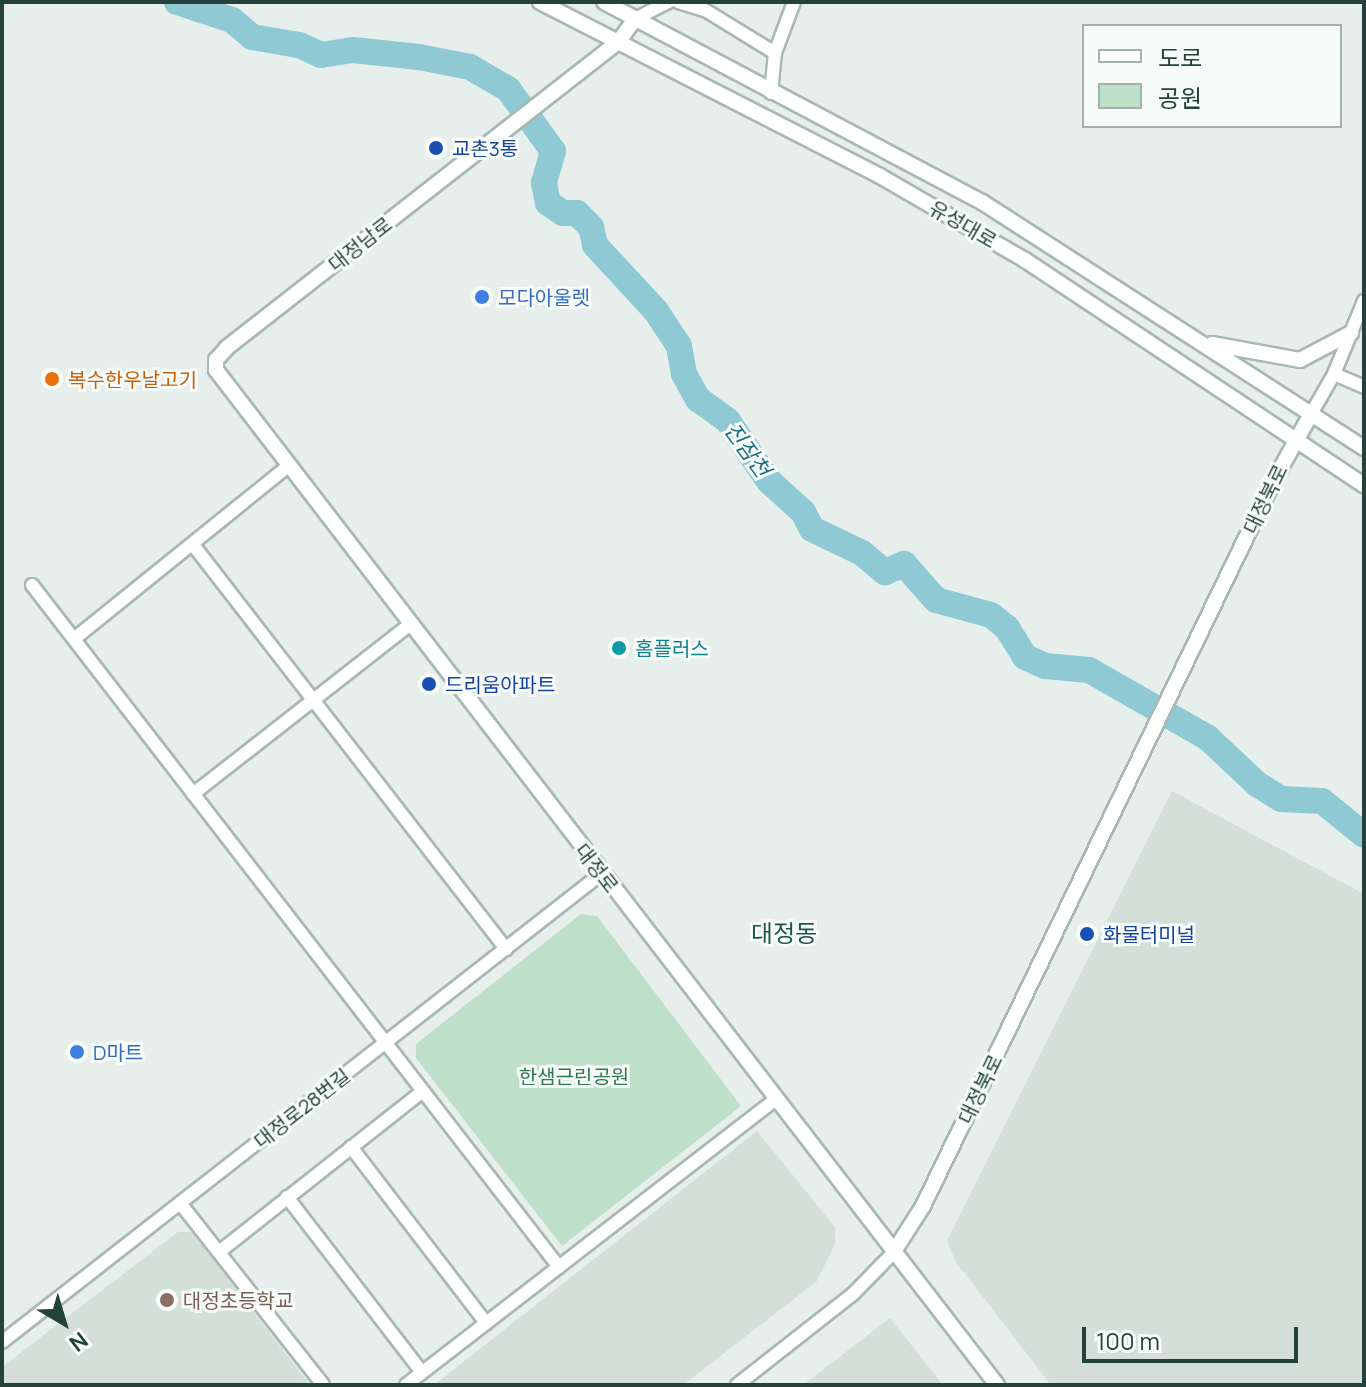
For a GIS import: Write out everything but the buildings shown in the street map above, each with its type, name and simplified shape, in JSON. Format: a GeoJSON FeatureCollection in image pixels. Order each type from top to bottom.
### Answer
{"type":"FeatureCollection","features":[{"type":"Feature","properties":{"kind":"street","name":"유성대로"},"geometry":{"type":"LineString","coordinates":[[540,2],[880,176],[1025,260],[1364,485]]}},
{"type":"Feature","properties":{"kind":"street","name":"유성대로"},"geometry":{"type":"LineString","coordinates":[[604,2],[982,202],[1364,448]]}},
{"type":"Feature","properties":{"kind":"street"},"geometry":{"type":"LineString","coordinates":[[618,42],[635,19],[669,2]]}},
{"type":"Feature","properties":{"kind":"street"},"geometry":{"type":"LineString","coordinates":[[678,2],[705,10],[775,53]]}},
{"type":"Feature","properties":{"kind":"street"},"geometry":{"type":"LineString","coordinates":[[771,93],[775,53],[794,2]]}},
{"type":"Feature","properties":{"kind":"street","name":"대정남로"},"geometry":{"type":"LineString","coordinates":[[227,348],[618,42]]}},
{"type":"Feature","properties":{"kind":"street"},"geometry":{"type":"LineString","coordinates":[[1311,414],[1334,374],[1364,301]]}},
{"type":"Feature","properties":{"kind":"street"},"geometry":{"type":"LineString","coordinates":[[1196,340],[1300,360],[1351,333]]}},
{"type":"Feature","properties":{"kind":"street","name":"대정로"},"geometry":{"type":"LineString","coordinates":[[227,348],[216,360],[219,379],[773,1101],[997,1385]]}},
{"type":"Feature","properties":{"kind":"street"},"geometry":{"type":"LineString","coordinates":[[1334,374],[1364,387]]}},
{"type":"Feature","properties":{"kind":"street","name":"대정북로"},"geometry":{"type":"LineString","coordinates":[[737,1385],[853,1294],[893,1253],[923,1206],[1294,440],[1311,414]]}},
{"type":"Feature","properties":{"kind":"street"},"geometry":{"type":"LineString","coordinates":[[74,639],[194,546],[287,467]]}},
{"type":"Feature","properties":{"kind":"street"},"geometry":{"type":"LineString","coordinates":[[194,546],[506,949]]}},
{"type":"Feature","properties":{"kind":"street"},"geometry":{"type":"LineString","coordinates":[[32,585],[559,1267]]}},
{"type":"Feature","properties":{"kind":"street"},"geometry":{"type":"LineString","coordinates":[[193,794],[409,625]]}},
{"type":"Feature","properties":{"kind":"street","name":"대정로28번길"},"geometry":{"type":"LineString","coordinates":[[2,1342],[601,874]]}},
{"type":"Feature","properties":{"kind":"street"},"geometry":{"type":"LineString","coordinates":[[219,1252],[423,1091]]}},
{"type":"Feature","properties":{"kind":"street"},"geometry":{"type":"LineString","coordinates":[[406,1385],[773,1101]]}},
{"type":"Feature","properties":{"kind":"street"},"geometry":{"type":"LineString","coordinates":[[351,1147],[486,1323]]}},
{"type":"Feature","properties":{"kind":"street"},"geometry":{"type":"LineString","coordinates":[[287,1197],[422,1372]]}},
{"type":"Feature","properties":{"kind":"street"},"geometry":{"type":"LineString","coordinates":[[180,1203],[323,1385]]}},
{"type":"Feature","properties":{"kind":"shaded area"},"geometry":{"type":"Polygon","coordinates":[[[1172,791],[1364,894],[1364,1385],[1051,1385],[956,1262],[947,1241],[1172,791]]]}},
{"type":"Feature","properties":{"kind":"shaded area"},"geometry":{"type":"Polygon","coordinates":[[[757,1131],[835,1227],[835,1244],[817,1281],[683,1385],[434,1385],[757,1131]]]}},
{"type":"Feature","properties":{"kind":"shaded area","name":"대정초등학교"},"geometry":{"type":"Polygon","coordinates":[[[178,1232],[192,1232],[310,1385],[2,1385],[2,1367],[178,1232]]]}},
{"type":"Feature","properties":{"kind":"shaded area"},"geometry":{"type":"Polygon","coordinates":[[[890,1318],[943,1385],[803,1385],[890,1318]]]}},
{"type":"Feature","properties":{"kind":"green space","name":"한샘근린공원"},"geometry":{"type":"Polygon","coordinates":[[[581,914],[597,916],[741,1106],[562,1246],[416,1058],[416,1044],[581,914]]]}},
{"type":"Feature","properties":{"kind":"waterway","name":"진잠천"},"geometry":{"type":"LineString","coordinates":[[177,2],[232,20],[252,37],[299,45],[321,55],[353,50],[419,57],[470,67],[508,89],[553,151],[544,183],[548,203],[563,213],[577,213],[591,227],[595,245],[656,311],[679,346],[684,374],[698,399],[728,421],[769,481],[803,512],[812,529],[862,553],[885,572],[904,564],[936,600],[991,615],[1007,628],[1025,657],[1045,666],[1089,670],[1208,738],[1257,784],[1281,799],[1322,801],[1364,835]]}},
{"type":"Feature","properties":{"kind":"place","name":"교촌3통"},"geometry":{"type":"Point","coordinates":[436,148]}},
{"type":"Feature","properties":{"kind":"place","name":"모다아울렛"},"geometry":{"type":"Point","coordinates":[482,297]}},
{"type":"Feature","properties":{"kind":"place","name":"복수한우날고기"},"geometry":{"type":"Point","coordinates":[52,379]}},
{"type":"Feature","properties":{"kind":"place","name":"홈플러스"},"geometry":{"type":"Point","coordinates":[619,648]}},
{"type":"Feature","properties":{"kind":"place","name":"드리움아파트"},"geometry":{"type":"Point","coordinates":[429,684]}},
{"type":"Feature","properties":{"kind":"place","name":"화물터미널"},"geometry":{"type":"Point","coordinates":[1087,934]}},
{"type":"Feature","properties":{"kind":"place","name":"D마트"},"geometry":{"type":"Point","coordinates":[77,1052]}},
{"type":"Feature","properties":{"kind":"place","name":"대정초등학교"},"geometry":{"type":"Point","coordinates":[167,1300]}},
{"type":"Feature","properties":{"kind":"district","name":"대정동"},"geometry":{"type":"Point","coordinates":[784,933]}}]}
